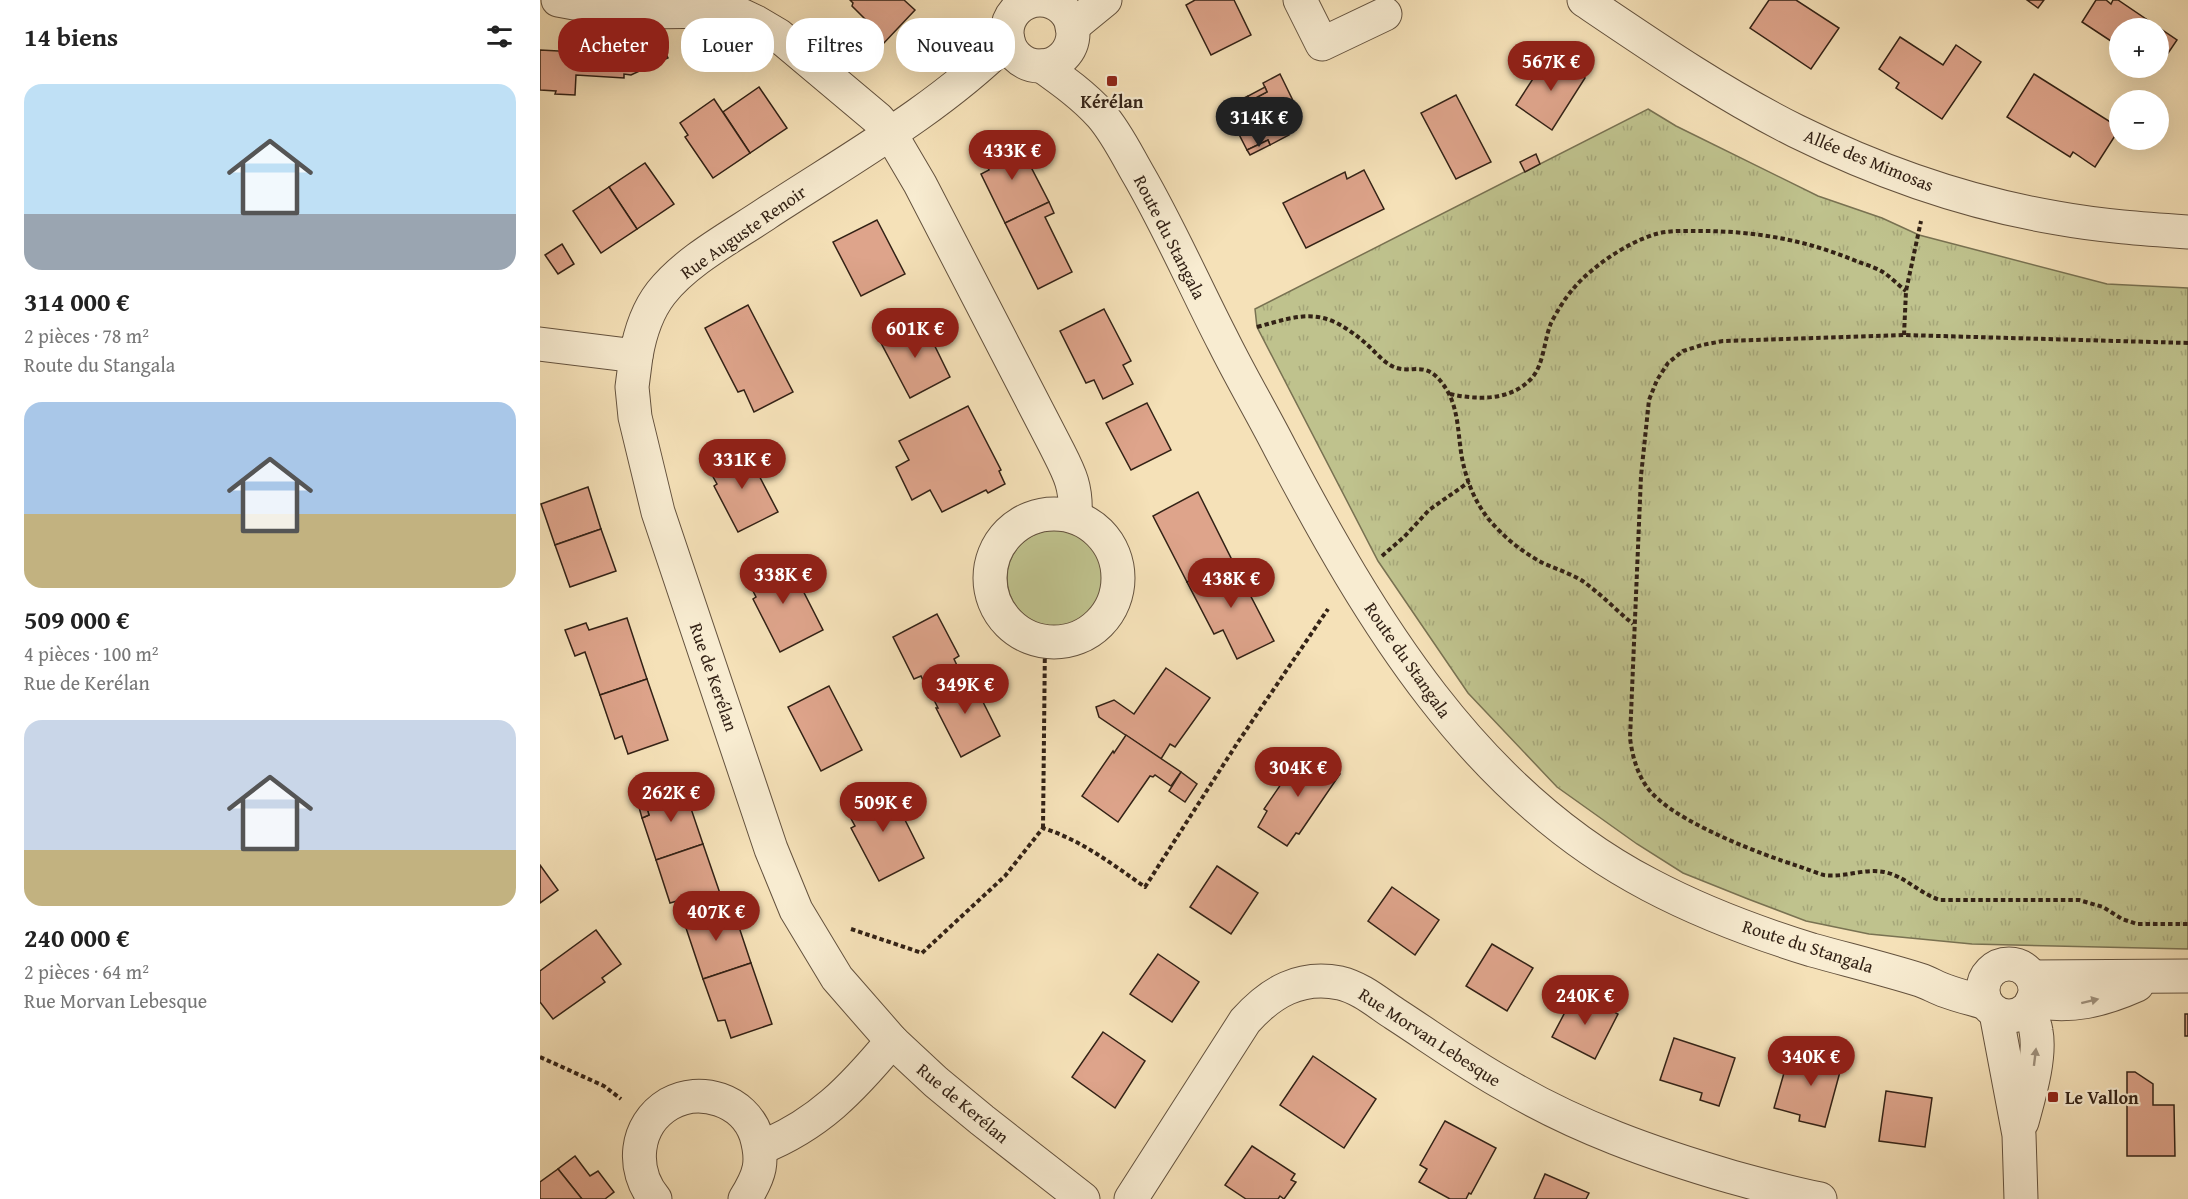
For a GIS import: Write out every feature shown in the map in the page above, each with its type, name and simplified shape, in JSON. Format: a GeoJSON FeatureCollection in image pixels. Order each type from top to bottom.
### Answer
{"type":"FeatureCollection","features":[{"type":"Feature","properties":{"kind":"street"},"geometry":{"type":"LineString","coordinates":[[558,0],[607,9],[643,12],[739,14],[778,35],[869,111],[890,132],[920,184],[1054,442],[1074,486],[1075,516]]}},
{"type":"Feature","properties":{"kind":"street"},"geometry":{"type":"LineString","coordinates":[[998,0],[1003,18]]}},
{"type":"Feature","properties":{"kind":"street"},"geometry":{"type":"LineString","coordinates":[[1012,18],[1021,6],[1055,11],[1105,0]]}},
{"type":"Feature","properties":{"kind":"street"},"geometry":{"type":"LineString","coordinates":[[1300,0],[1322,44],[1386,14]]}},
{"type":"Feature","properties":{"kind":"street","name":"Allée des Mimosas"},"geometry":{"type":"LineString","coordinates":[[1584,0],[1748,105],[1796,131],[1928,185],[2056,218],[2188,232]]}},
{"type":"Feature","properties":{"kind":"street"},"geometry":{"type":"LineString","coordinates":[[1015,54],[1020,59],[1036,65],[1053,64],[1062,58],[1069,49],[1055,11]]}},
{"type":"Feature","properties":{"kind":"street","name":"Route du Stangala"},"geometry":{"type":"LineString","coordinates":[[1055,11],[1102,116],[1151,197],[1224,344],[1310,505],[1382,627],[1454,725],[1528,800],[1598,853],[1646,883],[1687,904],[1806,948],[1924,981],[1946,991],[1990,997]]}},
{"type":"Feature","properties":{"kind":"street","name":"Rue Auguste Renoir"},"geometry":{"type":"LineString","coordinates":[[963,81],[1009,73],[1036,65]]}},
{"type":"Feature","properties":{"kind":"street","name":"Route du Stangala"},"geometry":{"type":"LineString","coordinates":[[1036,65],[1071,87],[1102,116]]}},
{"type":"Feature","properties":{"kind":"street","name":"Rue Auguste Renoir"},"geometry":{"type":"LineString","coordinates":[[636,356],[640,334],[648,314],[661,293],[681,273],[714,248],[890,132],[974,72]]}},
{"type":"Feature","properties":{"kind":"street"},"geometry":{"type":"LineString","coordinates":[[540,344],[636,356]]}},
{"type":"Feature","properties":{"kind":"street","name":"Rue de Kerélan"},"geometry":{"type":"LineString","coordinates":[[636,356],[632,387],[635,417],[658,512],[771,849],[796,910],[825,960],[851,996],[892,1041],[936,1082],[1083,1199]]}},
{"type":"Feature","properties":{"kind":"street"},"geometry":{"type":"LineString","coordinates":[[1043,514],[1075,516],[1096,529],[1109,545],[1117,564],[1118,584],[1113,604],[1101,621],[1085,634],[1065,641],[1045,641],[1028,636],[1012,627],[1001,613],[993,596],[990,579],[993,560],[1000,544],[1011,530],[1026,520],[1043,514]]}},
{"type":"Feature","properties":{"kind":"street"},"geometry":{"type":"LineString","coordinates":[[2019,1135],[2032,1081],[2037,1043],[2027,970],[2011,964],[1994,969],[1990,997],[2019,1135],[2020,1199]]}},
{"type":"Feature","properties":{"kind":"street"},"geometry":{"type":"LineString","coordinates":[[2031,996],[2155,977],[2188,976]]}},
{"type":"Feature","properties":{"kind":"street","name":"Rue Morvan Lebesque"},"geometry":{"type":"LineString","coordinates":[[1131,1199],[1245,1022],[1262,1003],[1281,990],[1302,983],[1323,981],[1356,988],[1500,1082],[1570,1120],[1690,1165],[1820,1199]]}},
{"type":"Feature","properties":{"kind":"street"},"geometry":{"type":"LineString","coordinates":[[1990,997],[2012,1016],[2021,1014],[2031,996]]}},
{"type":"Feature","properties":{"kind":"street"},"geometry":{"type":"LineString","coordinates":[[760,1148],[786,1138],[812,1121],[863,1075],[892,1041]]}},
{"type":"Feature","properties":{"kind":"street"},"geometry":{"type":"LineString","coordinates":[[655,1199],[642,1179],[638,1156],[641,1139],[650,1121],[669,1104],[699,1096],[712,1097],[733,1106],[752,1125],[762,1158],[759,1173],[745,1199]]}},
{"type":"Feature","properties":{"kind":"path"},"geometry":{"type":"LineString","coordinates":[[1904,336],[1906,291],[1928,185]]}},
{"type":"Feature","properties":{"kind":"path"},"geometry":{"type":"LineString","coordinates":[[1449,394],[1477,399],[1504,395],[1521,387],[1532,378],[1551,323],[1572,289],[1600,265],[1631,245],[1656,234],[1679,231],[1764,234],[1836,253],[1882,272],[1906,291]]}},
{"type":"Feature","properties":{"kind":"path"},"geometry":{"type":"LineString","coordinates":[[1224,344],[1257,327],[1295,316],[1316,315],[1334,321],[1348,330],[1391,366],[1420,367],[1428,370],[1435,375],[1449,394],[1458,422],[1462,458],[1469,482],[1476,499],[1488,517],[1519,548],[1582,581],[1634,624]]}},
{"type":"Feature","properties":{"kind":"path"},"geometry":{"type":"LineString","coordinates":[[2188,343],[1904,336],[1723,341],[1683,351],[1668,363],[1656,380],[1649,400],[1641,476],[1630,738],[1634,759],[1645,785],[1658,800],[1685,818],[1775,859],[1825,875],[1882,871],[1894,875],[1929,897],[1940,900],[2079,900],[2103,907],[2122,919],[2137,924],[2188,924]]}},
{"type":"Feature","properties":{"kind":"path"},"geometry":{"type":"LineString","coordinates":[[1043,828],[1085,846],[1145,887],[1238,742],[1322,621],[1331,603],[1324,590],[1392,549],[1429,510],[1469,482]]}},
{"type":"Feature","properties":{"kind":"path"},"geometry":{"type":"LineString","coordinates":[[849,928],[922,953],[1005,876],[1043,828],[1045,641]]}},
{"type":"Feature","properties":{"kind":"path"},"geometry":{"type":"LineString","coordinates":[[540,1057],[604,1086],[650,1121]]}},
{"type":"Feature","properties":{"kind":"green space"},"geometry":{"type":"Polygon","coordinates":[[[1648,109],[1676,126],[1818,196],[1882,218],[1919,235],[2107,284],[2188,288],[2188,949],[1972,944],[1869,934],[1806,921],[1683,873],[1637,844],[1557,787],[1468,693],[1378,561],[1257,327],[1255,309],[1648,109]]]}},
{"type":"Feature","properties":{"kind":"green space"},"geometry":{"type":"Polygon","coordinates":[[[1046,530],[1064,530],[1082,538],[1095,551],[1103,569],[1100,597],[1082,618],[1064,626],[1046,626],[1028,618],[1015,605],[1007,587],[1007,569],[1015,551],[1028,538],[1046,530]]]}},
{"type":"Feature","properties":{"kind":"building"},"geometry":{"type":"Polygon","coordinates":[[[850,0],[904,0],[915,10],[907,18],[896,18],[896,30],[884,43],[884,18],[864,18],[852,6],[853,3],[850,0]]]}},
{"type":"Feature","properties":{"kind":"building"},"geometry":{"type":"Polygon","coordinates":[[[1195,0],[1234,0],[1251,35],[1211,55],[1186,5],[1195,0]]]}},
{"type":"Feature","properties":{"kind":"building"},"geometry":{"type":"Polygon","coordinates":[[[1769,0],[1796,0],[1839,28],[1811,69],[1750,28],[1769,0]]]}},
{"type":"Feature","properties":{"kind":"building"},"geometry":{"type":"Polygon","coordinates":[[[2027,0],[2044,0],[2038,8],[2027,0]]]}},
{"type":"Feature","properties":{"kind":"building"},"geometry":{"type":"Polygon","coordinates":[[[2096,0],[2106,0],[2111,4],[2113,0],[2118,0],[2145,18],[2109,18],[2109,40],[2082,22],[2096,0]]]}},
{"type":"Feature","properties":{"kind":"building"},"geometry":{"type":"Polygon","coordinates":[[[2169,35],[2177,40],[2169,52],[2169,35]]]}},
{"type":"Feature","properties":{"kind":"building"},"geometry":{"type":"Polygon","coordinates":[[[1900,37],[1943,65],[1956,45],[1981,62],[1942,119],[1896,88],[1899,83],[1879,69],[1900,37]]]}},
{"type":"Feature","properties":{"kind":"building"},"geometry":{"type":"Polygon","coordinates":[[[540,50],[558,51],[558,72],[638,72],[631,75],[624,74],[624,78],[576,75],[575,95],[555,94],[556,91],[540,90],[540,50]]]}},
{"type":"Feature","properties":{"kind":"building"},"geometry":{"type":"Polygon","coordinates":[[[1549,54],[1585,78],[1552,130],[1516,105],[1549,54]]]}},
{"type":"Feature","properties":{"kind":"building"},"geometry":{"type":"Polygon","coordinates":[[[1280,74],[1301,117],[1284,125],[1289,135],[1270,145],[1268,140],[1247,150],[1225,107],[1248,96],[1250,101],[1267,92],[1263,83],[1280,74]]]}},
{"type":"Feature","properties":{"kind":"building"},"geometry":{"type":"Polygon","coordinates":[[[2034,74],[2109,121],[2109,145],[2095,167],[2073,152],[2070,157],[2007,117],[2034,74]]]}},
{"type":"Feature","properties":{"kind":"building"},"geometry":{"type":"Polygon","coordinates":[[[759,87],[787,128],[750,153],[723,112],[759,87]]]}},
{"type":"Feature","properties":{"kind":"building"},"geometry":{"type":"Polygon","coordinates":[[[1265,87],[1267,92],[1250,101],[1248,96],[1265,87]]]}},
{"type":"Feature","properties":{"kind":"building"},"geometry":{"type":"Polygon","coordinates":[[[1456,95],[1491,162],[1456,179],[1421,113],[1456,95]]]}},
{"type":"Feature","properties":{"kind":"building"},"geometry":{"type":"Polygon","coordinates":[[[714,99],[750,153],[713,178],[685,137],[688,135],[680,123],[714,99]]]}},
{"type":"Feature","properties":{"kind":"building"},"geometry":{"type":"Polygon","coordinates":[[[1016,138],[1049,202],[1005,223],[981,174],[989,170],[982,154],[1016,138]]]}},
{"type":"Feature","properties":{"kind":"building"},"geometry":{"type":"Polygon","coordinates":[[[1268,140],[1270,145],[1250,155],[1247,150],[1268,140]]]}},
{"type":"Feature","properties":{"kind":"building"},"geometry":{"type":"Polygon","coordinates":[[[1536,154],[1540,164],[1525,172],[1520,162],[1536,154]]]}},
{"type":"Feature","properties":{"kind":"building"},"geometry":{"type":"Polygon","coordinates":[[[645,163],[674,204],[637,229],[609,187],[645,163]]]}},
{"type":"Feature","properties":{"kind":"building"},"geometry":{"type":"Polygon","coordinates":[[[1364,170],[1384,209],[1306,248],[1283,203],[1345,172],[1347,179],[1364,170]]]}},
{"type":"Feature","properties":{"kind":"building"},"geometry":{"type":"Polygon","coordinates":[[[609,187],[637,229],[601,253],[573,211],[609,187]]]}},
{"type":"Feature","properties":{"kind":"building"},"geometry":{"type":"Polygon","coordinates":[[[1049,202],[1054,213],[1045,217],[1072,272],[1038,289],[1005,223],[1049,202]]]}},
{"type":"Feature","properties":{"kind":"building"},"geometry":{"type":"Polygon","coordinates":[[[877,220],[905,274],[861,296],[833,242],[877,220]]]}},
{"type":"Feature","properties":{"kind":"building"},"geometry":{"type":"Polygon","coordinates":[[[562,244],[574,264],[558,274],[545,255],[562,244]]]}},
{"type":"Feature","properties":{"kind":"building"},"geometry":{"type":"Polygon","coordinates":[[[748,305],[793,392],[754,412],[744,390],[738,392],[705,328],[748,305]]]}},
{"type":"Feature","properties":{"kind":"building"},"geometry":{"type":"Polygon","coordinates":[[[1104,309],[1131,361],[1123,365],[1133,384],[1103,399],[1094,380],[1086,383],[1060,331],[1104,309]]]}},
{"type":"Feature","properties":{"kind":"building"},"geometry":{"type":"Polygon","coordinates":[[[922,320],[950,377],[910,398],[880,341],[922,320]]]}},
{"type":"Feature","properties":{"kind":"building"},"geometry":{"type":"Polygon","coordinates":[[[1147,403],[1171,450],[1131,470],[1106,423],[1147,403]]]}},
{"type":"Feature","properties":{"kind":"building"},"geometry":{"type":"Polygon","coordinates":[[[968,406],[1001,470],[999,471],[1005,484],[988,493],[986,490],[942,512],[930,490],[912,500],[896,467],[909,460],[899,441],[968,406]]]}},
{"type":"Feature","properties":{"kind":"building"},"geometry":{"type":"Polygon","coordinates":[[[741,447],[751,466],[753,464],[778,512],[738,532],[714,486],[717,484],[707,466],[741,447]]]}},
{"type":"Feature","properties":{"kind":"building"},"geometry":{"type":"Polygon","coordinates":[[[588,487],[601,529],[555,545],[541,504],[588,487]]]}},
{"type":"Feature","properties":{"kind":"building"},"geometry":{"type":"Polygon","coordinates":[[[1198,492],[1232,560],[1187,582],[1153,516],[1198,492]]]}},
{"type":"Feature","properties":{"kind":"building"},"geometry":{"type":"Polygon","coordinates":[[[601,529],[616,571],[570,587],[555,545],[601,529]]]}},
{"type":"Feature","properties":{"kind":"building"},"geometry":{"type":"Polygon","coordinates":[[[781,557],[792,579],[796,577],[823,630],[780,652],[753,599],[756,597],[745,575],[781,557]]]}},
{"type":"Feature","properties":{"kind":"building"},"geometry":{"type":"Polygon","coordinates":[[[1232,560],[1274,641],[1237,659],[1223,630],[1214,634],[1187,582],[1232,560]]]}},
{"type":"Feature","properties":{"kind":"building"},"geometry":{"type":"Polygon","coordinates":[[[937,614],[959,656],[954,659],[962,676],[929,693],[921,676],[914,679],[893,637],[937,614]]]}},
{"type":"Feature","properties":{"kind":"building"},"geometry":{"type":"Polygon","coordinates":[[[627,618],[647,679],[600,695],[585,652],[575,656],[565,630],[586,623],[589,630],[627,618]]]}},
{"type":"Feature","properties":{"kind":"building"},"geometry":{"type":"Polygon","coordinates":[[[1166,668],[1210,698],[1175,747],[1170,744],[1161,759],[1099,717],[1096,707],[1114,700],[1134,714],[1166,668]]]}},
{"type":"Feature","properties":{"kind":"building"},"geometry":{"type":"Polygon","coordinates":[[[966,674],[974,689],[976,688],[1000,736],[961,757],[930,692],[966,674]]]}},
{"type":"Feature","properties":{"kind":"building"},"geometry":{"type":"Polygon","coordinates":[[[647,679],[668,740],[628,754],[622,736],[615,739],[600,695],[647,679]]]}},
{"type":"Feature","properties":{"kind":"building"},"geometry":{"type":"Polygon","coordinates":[[[829,686],[862,750],[821,771],[788,707],[829,686]]]}},
{"type":"Feature","properties":{"kind":"building"},"geometry":{"type":"Polygon","coordinates":[[[1126,735],[1181,772],[1171,786],[1155,775],[1150,776],[1118,822],[1082,796],[1126,735]]]}},
{"type":"Feature","properties":{"kind":"building"},"geometry":{"type":"Polygon","coordinates":[[[1305,749],[1340,774],[1299,834],[1296,833],[1287,846],[1258,827],[1267,811],[1264,809],[1305,749]]]}},
{"type":"Feature","properties":{"kind":"building"},"geometry":{"type":"Polygon","coordinates":[[[1181,772],[1197,784],[1185,802],[1169,791],[1181,772]]]}},
{"type":"Feature","properties":{"kind":"building"},"geometry":{"type":"Polygon","coordinates":[[[683,785],[703,844],[656,860],[642,818],[649,815],[644,798],[683,785]]]}},
{"type":"Feature","properties":{"kind":"building"},"geometry":{"type":"Polygon","coordinates":[[[881,785],[892,807],[897,804],[924,858],[879,881],[851,828],[855,826],[843,804],[881,785]]]}},
{"type":"Feature","properties":{"kind":"building"},"geometry":{"type":"Polygon","coordinates":[[[644,798],[649,815],[642,818],[637,800],[644,798]]]}},
{"type":"Feature","properties":{"kind":"building"},"geometry":{"type":"Polygon","coordinates":[[[703,844],[724,905],[683,919],[677,901],[670,903],[656,860],[703,844]]]}},
{"type":"Feature","properties":{"kind":"building"},"geometry":{"type":"Polygon","coordinates":[[[540,865],[558,890],[540,903],[540,865]]]}},
{"type":"Feature","properties":{"kind":"building"},"geometry":{"type":"Polygon","coordinates":[[[1217,866],[1258,893],[1231,934],[1190,907],[1217,866]]]}},
{"type":"Feature","properties":{"kind":"building"},"geometry":{"type":"Polygon","coordinates":[[[1392,887],[1439,920],[1415,955],[1368,921],[1392,887]]]}},
{"type":"Feature","properties":{"kind":"building"},"geometry":{"type":"Polygon","coordinates":[[[724,905],[731,924],[737,921],[751,963],[703,979],[683,919],[724,905]]]}},
{"type":"Feature","properties":{"kind":"building"},"geometry":{"type":"Polygon","coordinates":[[[596,930],[621,964],[602,978],[605,982],[553,1019],[540,1002],[540,971],[596,930]]]}},
{"type":"Feature","properties":{"kind":"building"},"geometry":{"type":"Polygon","coordinates":[[[1492,944],[1533,968],[1507,1011],[1466,986],[1492,944]]]}},
{"type":"Feature","properties":{"kind":"building"},"geometry":{"type":"Polygon","coordinates":[[[1158,954],[1199,982],[1172,1022],[1130,994],[1158,954]]]}},
{"type":"Feature","properties":{"kind":"building"},"geometry":{"type":"Polygon","coordinates":[[[751,963],[772,1024],[731,1038],[725,1020],[718,1021],[703,979],[751,963]]]}},
{"type":"Feature","properties":{"kind":"building"},"geometry":{"type":"Polygon","coordinates":[[[1575,993],[1618,1014],[1595,1059],[1552,1037],[1575,993]]]}},
{"type":"Feature","properties":{"kind":"building"},"geometry":{"type":"Polygon","coordinates":[[[2185,1014],[2188,1014],[2188,1036],[2185,1036],[2185,1014]]]}},
{"type":"Feature","properties":{"kind":"building"},"geometry":{"type":"Polygon","coordinates":[[[1103,1032],[1145,1061],[1115,1108],[1072,1077],[1103,1032]]]}},
{"type":"Feature","properties":{"kind":"building"},"geometry":{"type":"Polygon","coordinates":[[[1674,1038],[1735,1058],[1719,1106],[1700,1100],[1702,1093],[1660,1080],[1674,1038]]]}},
{"type":"Feature","properties":{"kind":"building"},"geometry":{"type":"Polygon","coordinates":[[[1809,1047],[1844,1057],[1825,1127],[1799,1121],[1800,1115],[1774,1108],[1786,1066],[1804,1070],[1809,1047]]]}},
{"type":"Feature","properties":{"kind":"building"},"geometry":{"type":"Polygon","coordinates":[[[1313,1056],[1376,1099],[1344,1148],[1280,1105],[1313,1056]]]}},
{"type":"Feature","properties":{"kind":"building"},"geometry":{"type":"Polygon","coordinates":[[[2127,1072],[2135,1072],[2153,1084],[2153,1105],[2174,1105],[2175,1156],[2127,1156],[2127,1072]]]}},
{"type":"Feature","properties":{"kind":"building"},"geometry":{"type":"Polygon","coordinates":[[[1886,1091],[1932,1098],[1925,1147],[1879,1141],[1886,1091]]]}},
{"type":"Feature","properties":{"kind":"building"},"geometry":{"type":"Polygon","coordinates":[[[1445,1121],[1496,1148],[1466,1199],[1450,1199],[1419,1182],[1427,1169],[1420,1165],[1445,1121]]]}},
{"type":"Feature","properties":{"kind":"building"},"geometry":{"type":"Polygon","coordinates":[[[1252,1146],[1295,1174],[1291,1180],[1296,1182],[1284,1199],[1280,1196],[1278,1199],[1246,1199],[1225,1185],[1252,1146]]]}},
{"type":"Feature","properties":{"kind":"building"},"geometry":{"type":"Polygon","coordinates":[[[575,1156],[590,1176],[598,1171],[614,1192],[605,1199],[582,1199],[558,1169],[575,1156]]]}},
{"type":"Feature","properties":{"kind":"building"},"geometry":{"type":"Polygon","coordinates":[[[558,1169],[582,1199],[540,1199],[540,1182],[558,1169]]]}},
{"type":"Feature","properties":{"kind":"building"},"geometry":{"type":"Polygon","coordinates":[[[1545,1174],[1589,1193],[1586,1199],[1534,1199],[1545,1174]]]}},
{"type":"Feature","properties":{"kind":"place","name":"Kérélan"},"geometry":{"type":"Point","coordinates":[1112,81]}},
{"type":"Feature","properties":{"kind":"place","name":"Le Vallon"},"geometry":{"type":"Point","coordinates":[2053,1097]}}]}
